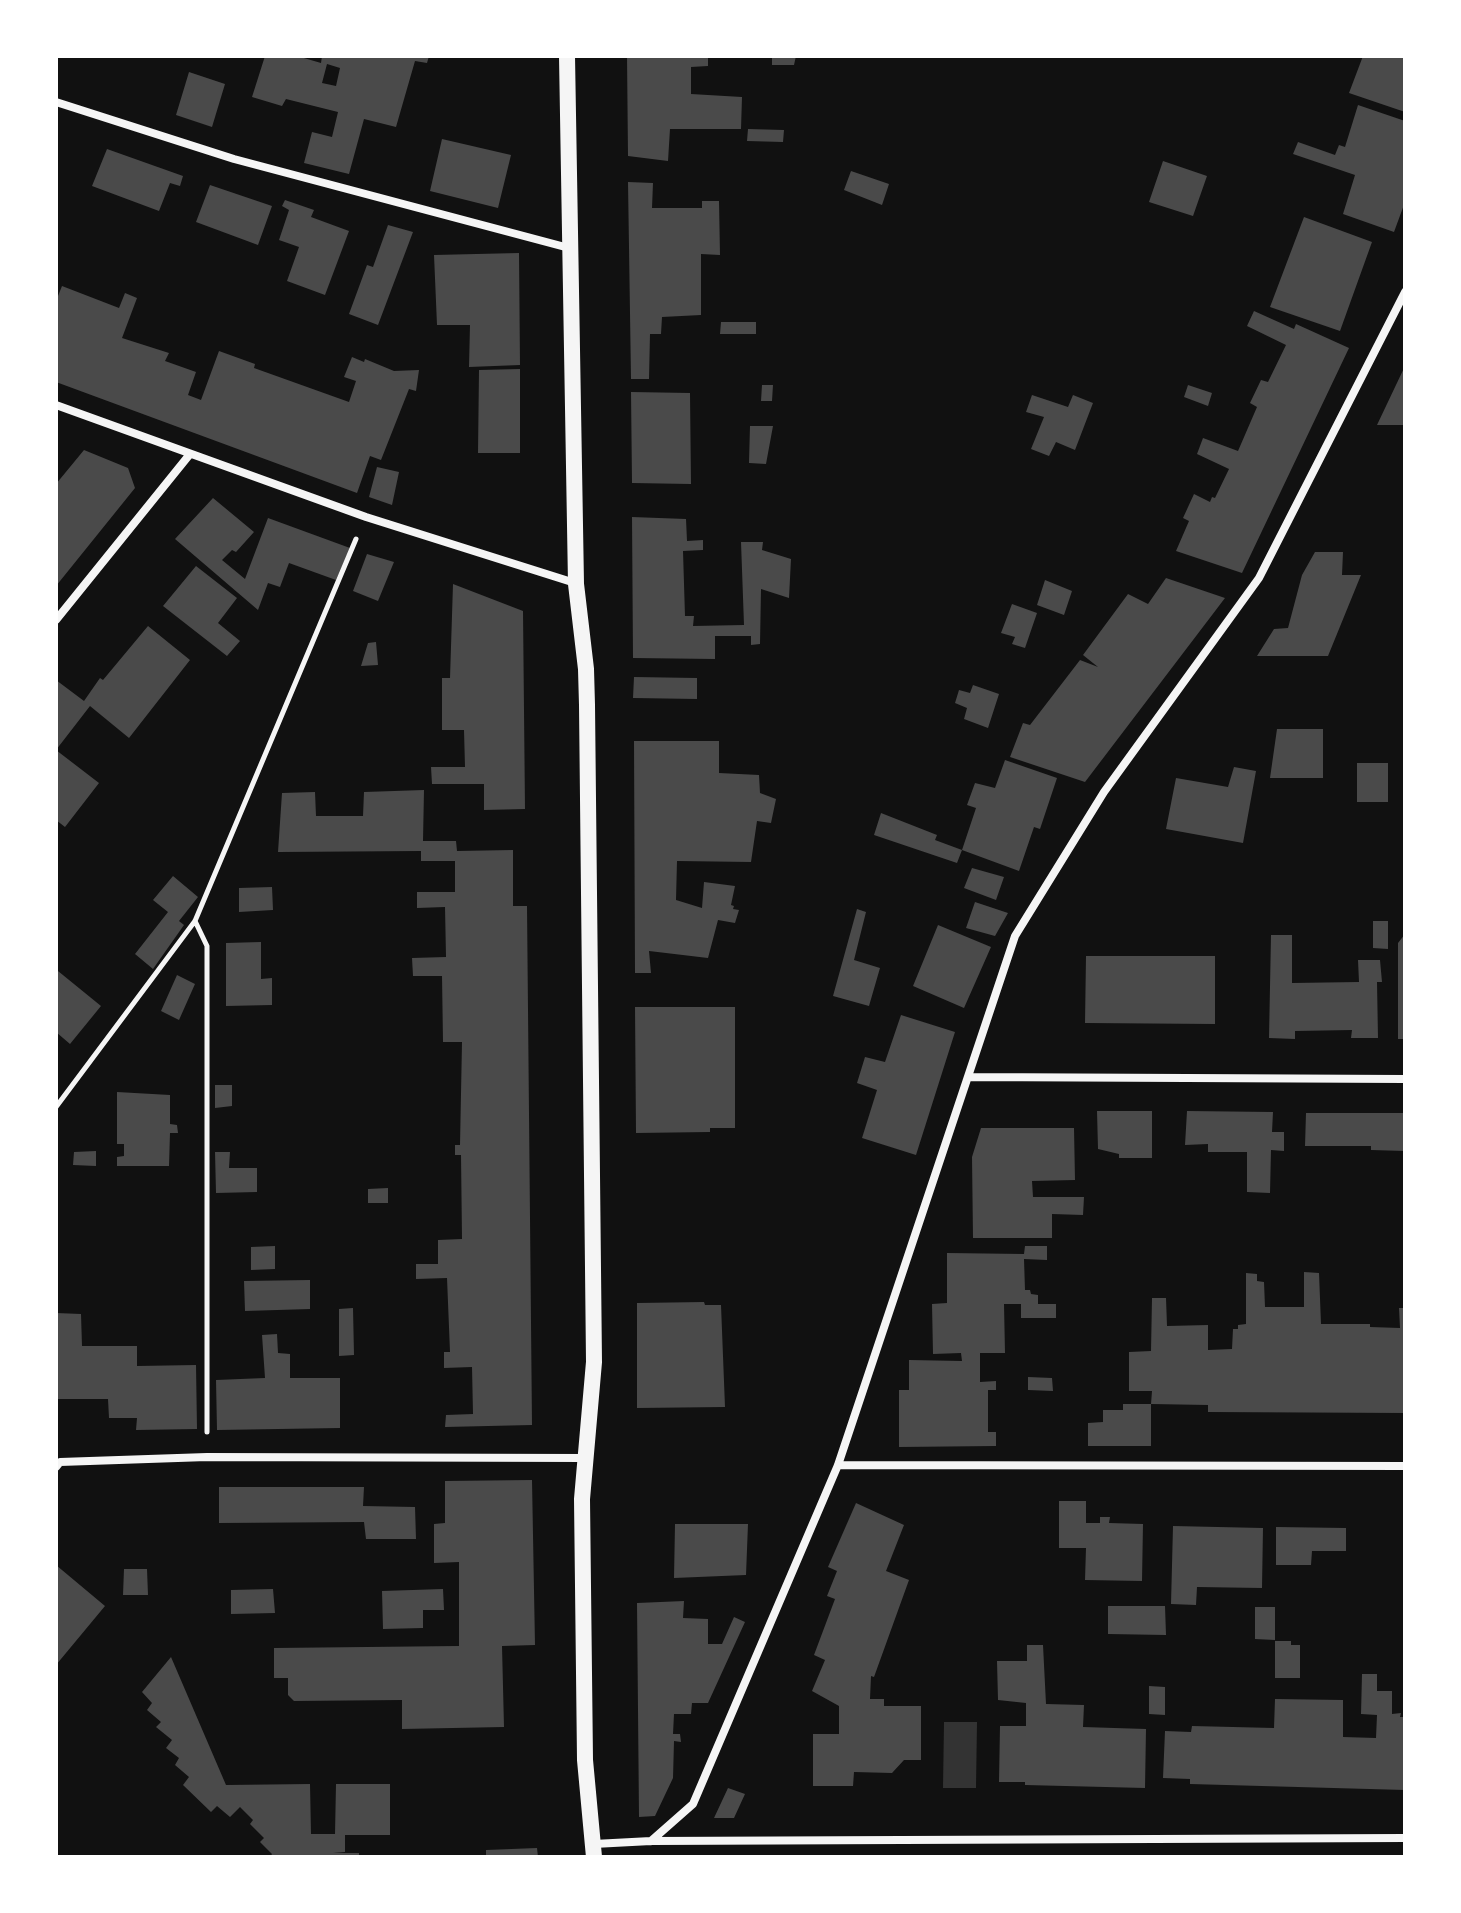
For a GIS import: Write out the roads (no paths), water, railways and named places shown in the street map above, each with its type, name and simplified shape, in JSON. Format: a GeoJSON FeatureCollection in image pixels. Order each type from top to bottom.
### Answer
{"type":"FeatureCollection","features":[{"type":"Feature","properties":{"kind":"main road"},"geometry":{"type":"LineString","coordinates":[[567,56],[576,584],[586,669],[594,1196],[594,1362],[582,1499],[585,1760],[594,1850]]}},
{"type":"Feature","properties":{"kind":"street"},"geometry":{"type":"LineString","coordinates":[[56,102],[234,159],[569,248]]}},
{"type":"Feature","properties":{"kind":"street"},"geometry":{"type":"LineString","coordinates":[[651,1841],[693,1804],[838,1465],[1015,936],[1104,792],[1259,578],[1405,292]]}},
{"type":"Feature","properties":{"kind":"street"},"geometry":{"type":"LineString","coordinates":[[56,405],[366,517],[576,584]]}},
{"type":"Feature","properties":{"kind":"street"},"geometry":{"type":"LineString","coordinates":[[56,620],[190,454]]}},
{"type":"Feature","properties":{"kind":"street"},"geometry":{"type":"LineString","coordinates":[[968,1077],[1405,1079]]}},
{"type":"Feature","properties":{"kind":"street"},"geometry":{"type":"LineString","coordinates":[[56,1467],[60,1462],[207,1457],[585,1458]]}},
{"type":"Feature","properties":{"kind":"street"},"geometry":{"type":"LineString","coordinates":[[838,1465],[1405,1466]]}},
{"type":"Feature","properties":{"kind":"street"},"geometry":{"type":"LineString","coordinates":[[594,1850],[651,1841],[1405,1838]]}}]}
